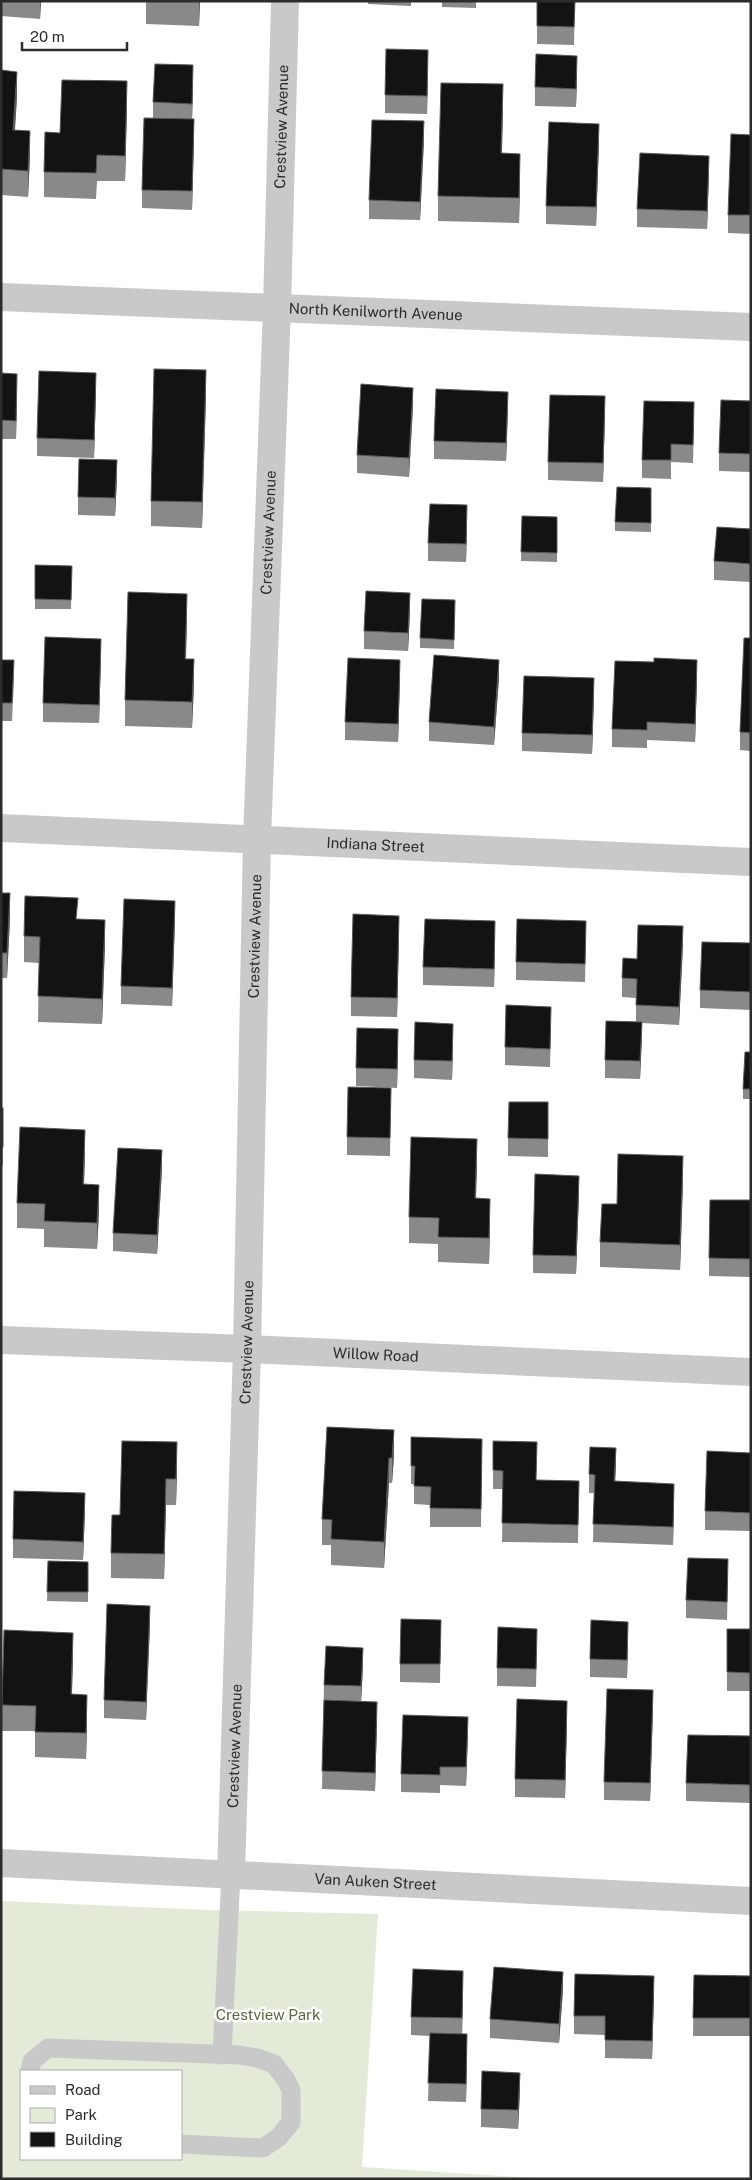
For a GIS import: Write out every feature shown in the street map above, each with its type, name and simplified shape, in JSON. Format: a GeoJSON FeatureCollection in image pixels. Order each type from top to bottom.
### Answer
{"type":"FeatureCollection","features":[{"type":"Feature","properties":{"kind":"street","name":"Crestview Avenue"},"geometry":{"type":"LineString","coordinates":[[231,1874],[247,1349],[257,839],[277,308],[285,1]]}},
{"type":"Feature","properties":{"kind":"street","name":"North Kenilworth Avenue"},"geometry":{"type":"LineString","coordinates":[[1,297],[751,327]]}},
{"type":"Feature","properties":{"kind":"street","name":"Indiana Street"},"geometry":{"type":"LineString","coordinates":[[1,828],[751,862]]}},
{"type":"Feature","properties":{"kind":"street","name":"Willow Road"},"geometry":{"type":"LineString","coordinates":[[1,1340],[751,1372]]}},
{"type":"Feature","properties":{"kind":"street","name":"Van Auken Street"},"geometry":{"type":"LineString","coordinates":[[1,1863],[751,1901]]}},
{"type":"Feature","properties":{"kind":"lane"},"geometry":{"type":"LineString","coordinates":[[222,2055],[231,1874]]}},
{"type":"Feature","properties":{"kind":"lane"},"geometry":{"type":"LineString","coordinates":[[30,2070],[32,2061],[48,2048],[239,2055],[257,2058],[274,2064],[286,2080],[291,2090],[290,2122],[279,2138],[263,2148],[182,2144]]}},
{"type":"Feature","properties":{"kind":"green space","name":"Crestview Park"},"geometry":{"type":"Polygon","coordinates":[[[1,1901],[209,1910],[378,1914],[362,2167],[549,2179],[1,2179],[1,1901]]]}},
{"type":"Feature","properties":{"kind":"building"},"geometry":{"type":"Polygon","coordinates":[[[537,1],[575,1],[574,27],[537,26],[537,1]]]}},
{"type":"Feature","properties":{"kind":"building"},"geometry":{"type":"Polygon","coordinates":[[[386,49],[428,50],[427,96],[385,95],[386,49]]]}},
{"type":"Feature","properties":{"kind":"building"},"geometry":{"type":"Polygon","coordinates":[[[536,54],[577,56],[576,89],[535,87],[536,54]]]}},
{"type":"Feature","properties":{"kind":"building"},"geometry":{"type":"Polygon","coordinates":[[[155,64],[193,65],[192,104],[153,102],[155,64]]]}},
{"type":"Feature","properties":{"kind":"building"},"geometry":{"type":"Polygon","coordinates":[[[1,70],[17,72],[13,130],[30,131],[28,171],[1,169],[1,70]]]}},
{"type":"Feature","properties":{"kind":"building"},"geometry":{"type":"Polygon","coordinates":[[[62,80],[127,81],[125,156],[97,155],[96,173],[44,172],[45,132],[60,133],[62,80]]]}},
{"type":"Feature","properties":{"kind":"building"},"geometry":{"type":"Polygon","coordinates":[[[441,83],[503,84],[501,153],[520,154],[519,198],[438,196],[441,83]]]}},
{"type":"Feature","properties":{"kind":"building"},"geometry":{"type":"Polygon","coordinates":[[[144,118],[194,119],[192,191],[142,190],[144,118]]]}},
{"type":"Feature","properties":{"kind":"building"},"geometry":{"type":"Polygon","coordinates":[[[372,120],[424,121],[420,202],[369,200],[372,120]]]}},
{"type":"Feature","properties":{"kind":"building"},"geometry":{"type":"Polygon","coordinates":[[[549,122],[599,124],[596,207],[546,206],[549,122]]]}},
{"type":"Feature","properties":{"kind":"building"},"geometry":{"type":"Polygon","coordinates":[[[731,134],[751,135],[751,215],[728,215],[731,134]]]}},
{"type":"Feature","properties":{"kind":"building"},"geometry":{"type":"Polygon","coordinates":[[[640,153],[709,156],[707,211],[637,209],[640,153]]]}},
{"type":"Feature","properties":{"kind":"building"},"geometry":{"type":"Polygon","coordinates":[[[154,369],[206,370],[202,502],[151,501],[154,369]]]}},
{"type":"Feature","properties":{"kind":"building"},"geometry":{"type":"Polygon","coordinates":[[[39,371],[96,373],[94,440],[37,438],[39,371]]]}},
{"type":"Feature","properties":{"kind":"building"},"geometry":{"type":"Polygon","coordinates":[[[1,373],[17,374],[16,421],[1,420],[1,373]]]}},
{"type":"Feature","properties":{"kind":"building"},"geometry":{"type":"Polygon","coordinates":[[[361,384],[413,388],[409,458],[357,455],[361,384]]]}},
{"type":"Feature","properties":{"kind":"building"},"geometry":{"type":"Polygon","coordinates":[[[436,389],[508,392],[506,443],[434,441],[436,389]]]}},
{"type":"Feature","properties":{"kind":"building"},"geometry":{"type":"Polygon","coordinates":[[[550,395],[605,396],[603,463],[548,462],[550,395]]]}},
{"type":"Feature","properties":{"kind":"building"},"geometry":{"type":"Polygon","coordinates":[[[721,400],[751,401],[751,454],[719,453],[721,400]]]}},
{"type":"Feature","properties":{"kind":"building"},"geometry":{"type":"Polygon","coordinates":[[[644,401],[694,402],[693,445],[671,444],[671,460],[642,460],[644,401]]]}},
{"type":"Feature","properties":{"kind":"building"},"geometry":{"type":"Polygon","coordinates":[[[79,459],[117,460],[115,498],[78,497],[79,459]]]}},
{"type":"Feature","properties":{"kind":"building"},"geometry":{"type":"Polygon","coordinates":[[[617,487],[651,488],[651,523],[615,522],[617,487]]]}},
{"type":"Feature","properties":{"kind":"building"},"geometry":{"type":"Polygon","coordinates":[[[430,504],[467,505],[466,544],[428,543],[430,504]]]}},
{"type":"Feature","properties":{"kind":"building"},"geometry":{"type":"Polygon","coordinates":[[[522,516],[557,517],[557,553],[521,552],[522,516]]]}},
{"type":"Feature","properties":{"kind":"building"},"geometry":{"type":"Polygon","coordinates":[[[717,527],[751,529],[751,564],[714,561],[717,527]]]}},
{"type":"Feature","properties":{"kind":"building"},"geometry":{"type":"Polygon","coordinates":[[[35,565],[72,566],[71,600],[35,599],[35,565]]]}},
{"type":"Feature","properties":{"kind":"building"},"geometry":{"type":"Polygon","coordinates":[[[366,591],[410,593],[408,633],[364,631],[366,591]]]}},
{"type":"Feature","properties":{"kind":"building"},"geometry":{"type":"Polygon","coordinates":[[[128,592],[187,594],[185,659],[194,659],[192,702],[125,700],[128,592]]]}},
{"type":"Feature","properties":{"kind":"building"},"geometry":{"type":"Polygon","coordinates":[[[422,599],[455,600],[454,640],[420,638],[422,599]]]}},
{"type":"Feature","properties":{"kind":"building"},"geometry":{"type":"Polygon","coordinates":[[[45,637],[101,639],[99,705],[43,703],[45,637]]]}},
{"type":"Feature","properties":{"kind":"building"},"geometry":{"type":"Polygon","coordinates":[[[744,638],[751,638],[751,733],[740,732],[744,638]]]}},
{"type":"Feature","properties":{"kind":"building"},"geometry":{"type":"Polygon","coordinates":[[[434,655],[499,660],[494,727],[429,722],[434,655]]]}},
{"type":"Feature","properties":{"kind":"building"},"geometry":{"type":"Polygon","coordinates":[[[348,658],[400,660],[398,724],[345,722],[348,658]]]}},
{"type":"Feature","properties":{"kind":"building"},"geometry":{"type":"Polygon","coordinates":[[[654,658],[697,660],[695,724],[647,722],[647,730],[612,729],[615,661],[654,662],[654,658]]]}},
{"type":"Feature","properties":{"kind":"building"},"geometry":{"type":"Polygon","coordinates":[[[1,660],[14,660],[12,703],[1,703],[1,660]]]}},
{"type":"Feature","properties":{"kind":"building"},"geometry":{"type":"Polygon","coordinates":[[[524,676],[594,678],[592,735],[522,733],[524,676]]]}},
{"type":"Feature","properties":{"kind":"building"},"geometry":{"type":"Polygon","coordinates":[[[1,893],[10,893],[7,953],[1,953],[1,893]]]}},
{"type":"Feature","properties":{"kind":"building"},"geometry":{"type":"Polygon","coordinates":[[[25,896],[78,898],[76,919],[105,920],[102,999],[38,996],[40,937],[24,936],[25,896]]]}},
{"type":"Feature","properties":{"kind":"building"},"geometry":{"type":"Polygon","coordinates":[[[124,899],[175,901],[172,988],[121,986],[124,899]]]}},
{"type":"Feature","properties":{"kind":"building"},"geometry":{"type":"Polygon","coordinates":[[[353,914],[399,916],[397,998],[351,997],[353,914]]]}},
{"type":"Feature","properties":{"kind":"building"},"geometry":{"type":"Polygon","coordinates":[[[425,919],[495,921],[494,969],[423,967],[425,919]]]}},
{"type":"Feature","properties":{"kind":"building"},"geometry":{"type":"Polygon","coordinates":[[[517,919],[586,921],[585,964],[516,962],[517,919]]]}},
{"type":"Feature","properties":{"kind":"building"},"geometry":{"type":"Polygon","coordinates":[[[638,925],[683,926],[679,1007],[636,1005],[637,979],[622,978],[623,958],[637,959],[638,925]]]}},
{"type":"Feature","properties":{"kind":"building"},"geometry":{"type":"Polygon","coordinates":[[[702,942],[751,943],[751,992],[700,990],[702,942]]]}},
{"type":"Feature","properties":{"kind":"building"},"geometry":{"type":"Polygon","coordinates":[[[506,1005],[551,1007],[550,1049],[505,1047],[506,1005]]]}},
{"type":"Feature","properties":{"kind":"building"},"geometry":{"type":"Polygon","coordinates":[[[606,1021],[642,1022],[640,1061],[605,1060],[606,1021]]]}},
{"type":"Feature","properties":{"kind":"building"},"geometry":{"type":"Polygon","coordinates":[[[415,1022],[453,1024],[452,1061],[414,1060],[415,1022]]]}},
{"type":"Feature","properties":{"kind":"building"},"geometry":{"type":"Polygon","coordinates":[[[357,1028],[398,1029],[397,1069],[356,1068],[357,1028]]]}},
{"type":"Feature","properties":{"kind":"building"},"geometry":{"type":"Polygon","coordinates":[[[745,1052],[751,1052],[751,1089],[743,1089],[745,1052]]]}},
{"type":"Feature","properties":{"kind":"building"},"geometry":{"type":"Polygon","coordinates":[[[348,1087],[391,1088],[390,1138],[347,1137],[348,1087]]]}},
{"type":"Feature","properties":{"kind":"building"},"geometry":{"type":"Polygon","coordinates":[[[509,1102],[548,1102],[548,1139],[508,1138],[509,1102]]]}},
{"type":"Feature","properties":{"kind":"building"},"geometry":{"type":"Polygon","coordinates":[[[1,1108],[3,1108],[3,1147],[1,1147],[1,1108]]]}},
{"type":"Feature","properties":{"kind":"building"},"geometry":{"type":"Polygon","coordinates":[[[20,1127],[85,1130],[83,1184],[99,1185],[97,1223],[44,1221],[45,1204],[17,1203],[20,1127]]]}},
{"type":"Feature","properties":{"kind":"building"},"geometry":{"type":"Polygon","coordinates":[[[411,1137],[477,1139],[475,1198],[490,1199],[489,1238],[438,1237],[439,1218],[409,1217],[411,1137]]]}},
{"type":"Feature","properties":{"kind":"building"},"geometry":{"type":"Polygon","coordinates":[[[118,1148],[162,1150],[157,1235],[113,1233],[118,1148]]]}},
{"type":"Feature","properties":{"kind":"building"},"geometry":{"type":"Polygon","coordinates":[[[618,1154],[683,1156],[680,1245],[600,1242],[602,1204],[617,1204],[618,1154]]]}},
{"type":"Feature","properties":{"kind":"building"},"geometry":{"type":"Polygon","coordinates":[[[535,1174],[579,1176],[576,1256],[533,1255],[535,1174]]]}},
{"type":"Feature","properties":{"kind":"building"},"geometry":{"type":"Polygon","coordinates":[[[710,1200],[751,1200],[751,1259],[709,1258],[710,1200]]]}},
{"type":"Feature","properties":{"kind":"building"},"geometry":{"type":"Polygon","coordinates":[[[327,1427],[394,1430],[392,1458],[389,1458],[384,1542],[331,1539],[332,1520],[322,1519],[327,1427]]]}},
{"type":"Feature","properties":{"kind":"building"},"geometry":{"type":"Polygon","coordinates":[[[411,1437],[482,1439],[481,1509],[430,1508],[431,1487],[414,1486],[415,1466],[411,1466],[411,1437]]]}},
{"type":"Feature","properties":{"kind":"building"},"geometry":{"type":"Polygon","coordinates":[[[122,1441],[177,1442],[176,1479],[166,1479],[164,1554],[111,1553],[112,1515],[120,1515],[122,1441]]]}},
{"type":"Feature","properties":{"kind":"building"},"geometry":{"type":"Polygon","coordinates":[[[493,1441],[537,1442],[536,1480],[579,1481],[578,1525],[502,1523],[503,1471],[493,1470],[493,1441]]]}},
{"type":"Feature","properties":{"kind":"building"},"geometry":{"type":"Polygon","coordinates":[[[590,1447],[616,1448],[614,1481],[674,1484],[673,1527],[593,1524],[595,1475],[589,1474],[590,1447]]]}},
{"type":"Feature","properties":{"kind":"building"},"geometry":{"type":"Polygon","coordinates":[[[707,1451],[751,1453],[751,1513],[705,1511],[707,1451]]]}},
{"type":"Feature","properties":{"kind":"building"},"geometry":{"type":"Polygon","coordinates":[[[14,1491],[85,1493],[83,1542],[13,1539],[14,1491]]]}},
{"type":"Feature","properties":{"kind":"building"},"geometry":{"type":"Polygon","coordinates":[[[688,1558],[728,1559],[727,1602],[686,1600],[688,1558]]]}},
{"type":"Feature","properties":{"kind":"building"},"geometry":{"type":"Polygon","coordinates":[[[48,1561],[88,1562],[88,1592],[47,1592],[48,1561]]]}},
{"type":"Feature","properties":{"kind":"building"},"geometry":{"type":"Polygon","coordinates":[[[107,1604],[150,1606],[146,1702],[104,1700],[107,1604]]]}},
{"type":"Feature","properties":{"kind":"building"},"geometry":{"type":"Polygon","coordinates":[[[401,1619],[441,1620],[440,1664],[400,1664],[401,1619]]]}},
{"type":"Feature","properties":{"kind":"building"},"geometry":{"type":"Polygon","coordinates":[[[591,1620],[628,1622],[627,1660],[590,1659],[591,1620]]]}},
{"type":"Feature","properties":{"kind":"building"},"geometry":{"type":"Polygon","coordinates":[[[498,1627],[537,1629],[536,1669],[497,1668],[498,1627]]]}},
{"type":"Feature","properties":{"kind":"building"},"geometry":{"type":"Polygon","coordinates":[[[727,1629],[751,1629],[751,1673],[727,1672],[727,1629]]]}},
{"type":"Feature","properties":{"kind":"building"},"geometry":{"type":"Polygon","coordinates":[[[4,1630],[73,1633],[71,1694],[87,1695],[86,1733],[35,1732],[36,1706],[2,1705],[4,1630]]]}},
{"type":"Feature","properties":{"kind":"building"},"geometry":{"type":"Polygon","coordinates":[[[326,1646],[363,1648],[361,1686],[324,1685],[326,1646]]]}},
{"type":"Feature","properties":{"kind":"building"},"geometry":{"type":"Polygon","coordinates":[[[607,1689],[653,1690],[650,1783],[604,1782],[607,1689]]]}},
{"type":"Feature","properties":{"kind":"building"},"geometry":{"type":"Polygon","coordinates":[[[517,1699],[567,1701],[565,1780],[515,1779],[517,1699]]]}},
{"type":"Feature","properties":{"kind":"building"},"geometry":{"type":"Polygon","coordinates":[[[324,1700],[377,1702],[375,1773],[322,1771],[324,1700]]]}},
{"type":"Feature","properties":{"kind":"building"},"geometry":{"type":"Polygon","coordinates":[[[403,1715],[468,1717],[466,1767],[440,1767],[440,1775],[401,1774],[403,1715]]]}},
{"type":"Feature","properties":{"kind":"building"},"geometry":{"type":"Polygon","coordinates":[[[688,1735],[751,1736],[751,1785],[686,1783],[688,1735]]]}},
{"type":"Feature","properties":{"kind":"building"},"geometry":{"type":"Polygon","coordinates":[[[494,1967],[563,1972],[559,2024],[490,2019],[494,1967]]]}},
{"type":"Feature","properties":{"kind":"building"},"geometry":{"type":"Polygon","coordinates":[[[413,1969],[463,1971],[462,2018],[411,2017],[413,1969]]]}},
{"type":"Feature","properties":{"kind":"building"},"geometry":{"type":"Polygon","coordinates":[[[575,1974],[654,1976],[652,2041],[605,2040],[605,2016],[574,2016],[575,1974]]]}},
{"type":"Feature","properties":{"kind":"building"},"geometry":{"type":"Polygon","coordinates":[[[694,1975],[751,1976],[751,2018],[693,2018],[694,1975]]]}},
{"type":"Feature","properties":{"kind":"building"},"geometry":{"type":"Polygon","coordinates":[[[430,2033],[467,2034],[466,2084],[428,2083],[430,2033]]]}},
{"type":"Feature","properties":{"kind":"building"},"geometry":{"type":"Polygon","coordinates":[[[482,2071],[520,2073],[518,2110],[481,2109],[482,2071]]]}}]}
